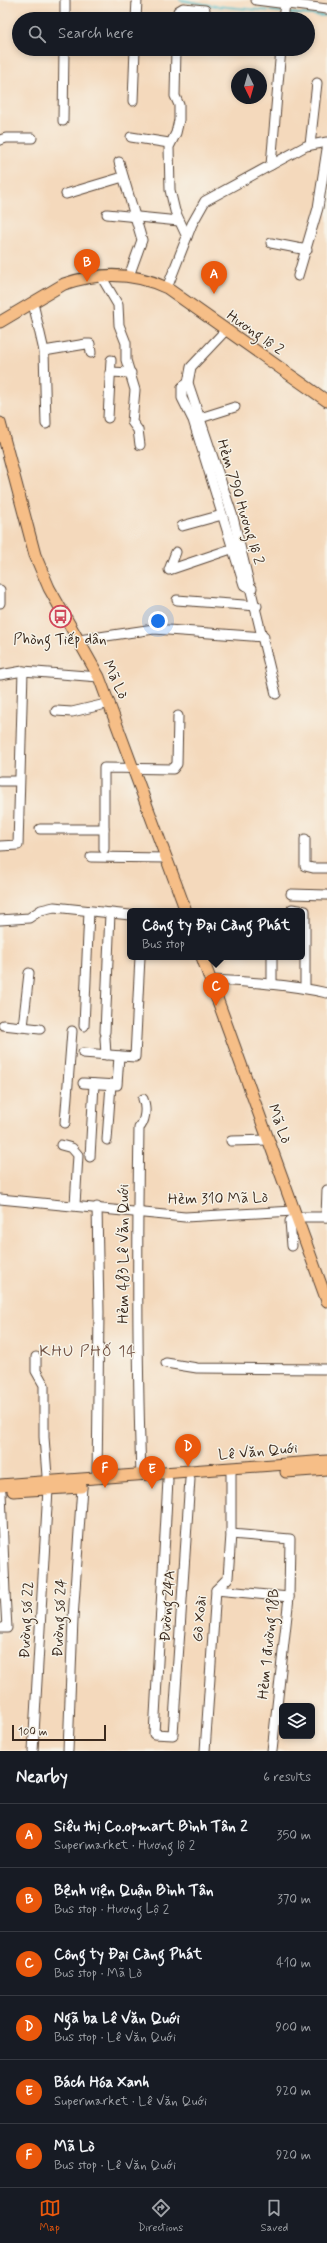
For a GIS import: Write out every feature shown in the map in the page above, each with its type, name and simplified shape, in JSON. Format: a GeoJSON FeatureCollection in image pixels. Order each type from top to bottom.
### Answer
{"type":"FeatureCollection","features":[{"type":"Feature","properties":{"kind":"main road"},"geometry":{"type":"LineString","coordinates":[[2,320],[64,284],[101,276],[129,276],[144,279],[167,288]]}},
{"type":"Feature","properties":{"kind":"main road","name":"Hương lộ 2"},"geometry":{"type":"LineString","coordinates":[[167,288],[225,331],[327,401]]}},
{"type":"Feature","properties":{"kind":"main road","name":"Mã Lò"},"geometry":{"type":"LineString","coordinates":[[0,423],[35,555],[49,588],[99,677],[110,703],[185,908]]}},
{"type":"Feature","properties":{"kind":"main road","name":"Mã Lò"},"geometry":{"type":"LineString","coordinates":[[203,960],[327,1301]]}},
{"type":"Feature","properties":{"kind":"main road","name":"Lê Văn Quới"},"geometry":{"type":"LineString","coordinates":[[47,1485],[82,1487],[190,1479],[327,1461]]}},
{"type":"Feature","properties":{"kind":"main road","name":"Lê Văn Quới"},"geometry":{"type":"LineString","coordinates":[[0,1489],[47,1485],[97,1478],[141,1475],[327,1469]]}},
{"type":"Feature","properties":{"kind":"street"},"geometry":{"type":"LineString","coordinates":[[65,0],[65,12]]}},
{"type":"Feature","properties":{"kind":"street"},"geometry":{"type":"LineString","coordinates":[[136,12],[137,0]]}},
{"type":"Feature","properties":{"kind":"street"},"geometry":{"type":"LineString","coordinates":[[256,0],[284,11],[327,9]]}},
{"type":"Feature","properties":{"kind":"street"},"geometry":{"type":"LineString","coordinates":[[178,12],[183,8],[205,10]]}},
{"type":"Feature","properties":{"kind":"street"},"geometry":{"type":"LineString","coordinates":[[63,122],[64,56]]}},
{"type":"Feature","properties":{"kind":"street"},"geometry":{"type":"LineString","coordinates":[[132,101],[135,56]]}},
{"type":"Feature","properties":{"kind":"street"},"geometry":{"type":"LineString","coordinates":[[176,56],[175,96],[179,105],[179,120],[176,133],[169,143],[170,190],[179,221],[186,237]]}},
{"type":"Feature","properties":{"kind":"street"},"geometry":{"type":"LineString","coordinates":[[271,165],[280,56]]}},
{"type":"Feature","properties":{"kind":"street"},"geometry":{"type":"LineString","coordinates":[[310,145],[318,83]]}},
{"type":"Feature","properties":{"kind":"street"},"geometry":{"type":"LineString","coordinates":[[3,139],[32,138]]}},
{"type":"Feature","properties":{"kind":"street"},"geometry":{"type":"LineString","coordinates":[[132,138],[169,143]]}},
{"type":"Feature","properties":{"kind":"street"},"geometry":{"type":"LineString","coordinates":[[167,288],[186,237],[205,201],[310,145],[327,142]]}},
{"type":"Feature","properties":{"kind":"street"},"geometry":{"type":"LineString","coordinates":[[298,276],[307,250],[318,208],[327,149]]}},
{"type":"Feature","properties":{"kind":"street"},"geometry":{"type":"LineString","coordinates":[[119,162],[142,240],[129,276]]}},
{"type":"Feature","properties":{"kind":"street"},"geometry":{"type":"LineString","coordinates":[[66,194],[124,177]]}},
{"type":"Feature","properties":{"kind":"street"},"geometry":{"type":"LineString","coordinates":[[107,214],[179,221]]}},
{"type":"Feature","properties":{"kind":"street"},"geometry":{"type":"LineString","coordinates":[[271,243],[307,250]]}},
{"type":"Feature","properties":{"kind":"street"},"geometry":{"type":"LineString","coordinates":[[101,276],[118,305],[119,325],[126,343],[126,360],[135,390],[132,422],[138,430],[140,445]]}},
{"type":"Feature","properties":{"kind":"street"},"geometry":{"type":"LineString","coordinates":[[33,303],[44,351],[46,424]]}},
{"type":"Feature","properties":{"kind":"street","name":"Hẻm 790 Hương lộ 2"},"geometry":{"type":"LineString","coordinates":[[225,331],[191,367],[188,383],[196,419],[233,517],[264,636],[276,694]]}},
{"type":"Feature","properties":{"kind":"street"},"geometry":{"type":"LineString","coordinates":[[44,351],[90,344],[91,354]]}},
{"type":"Feature","properties":{"kind":"street"},"geometry":{"type":"LineString","coordinates":[[108,418],[111,360]]}},
{"type":"Feature","properties":{"kind":"street"},"geometry":{"type":"LineString","coordinates":[[110,372],[131,374]]}},
{"type":"Feature","properties":{"kind":"street"},"geometry":{"type":"LineString","coordinates":[[235,407],[196,419],[231,549],[244,585],[252,588]]}},
{"type":"Feature","properties":{"kind":"street"},"geometry":{"type":"LineString","coordinates":[[182,526],[222,515]]}},
{"type":"Feature","properties":{"kind":"street"},"geometry":{"type":"LineString","coordinates":[[176,552],[169,570],[231,549]]}},
{"type":"Feature","properties":{"kind":"street"},"geometry":{"type":"LineString","coordinates":[[0,590],[0,603]]}},
{"type":"Feature","properties":{"kind":"street"},"geometry":{"type":"LineString","coordinates":[[177,600],[256,606]]}},
{"type":"Feature","properties":{"kind":"street"},"geometry":{"type":"LineString","coordinates":[[79,640],[154,629],[264,636]]}},
{"type":"Feature","properties":{"kind":"street"},"geometry":{"type":"LineString","coordinates":[[0,675],[23,671],[99,677]]}},
{"type":"Feature","properties":{"kind":"street"},"geometry":{"type":"LineString","coordinates":[[0,846],[18,845],[23,671]]}},
{"type":"Feature","properties":{"kind":"street"},"geometry":{"type":"LineString","coordinates":[[56,711],[72,712],[110,703]]}},
{"type":"Feature","properties":{"kind":"street"},"geometry":{"type":"LineString","coordinates":[[104,848],[104,768],[172,770],[177,764],[178,716]]}},
{"type":"Feature","properties":{"kind":"street"},"geometry":{"type":"LineString","coordinates":[[0,781],[19,781]]}},
{"type":"Feature","properties":{"kind":"street"},"geometry":{"type":"LineString","coordinates":[[40,829],[104,829]]}},
{"type":"Feature","properties":{"kind":"street"},"geometry":{"type":"LineString","coordinates":[[305,839],[305,866],[327,868]]}},
{"type":"Feature","properties":{"kind":"street"},"geometry":{"type":"LineString","coordinates":[[91,857],[167,858]]}},
{"type":"Feature","properties":{"kind":"street"},"geometry":{"type":"LineString","coordinates":[[291,894],[327,894]]}},
{"type":"Feature","properties":{"kind":"street"},"geometry":{"type":"LineString","coordinates":[[0,920],[29,918],[41,910],[54,907],[127,915]]}},
{"type":"Feature","properties":{"kind":"street"},"geometry":{"type":"LineString","coordinates":[[84,1026],[90,911]]}},
{"type":"Feature","properties":{"kind":"street"},"geometry":{"type":"LineString","coordinates":[[305,911],[305,988]]}},
{"type":"Feature","properties":{"kind":"street"},"geometry":{"type":"LineString","coordinates":[[106,1055],[105,1035],[110,913]]}},
{"type":"Feature","properties":{"kind":"street"},"geometry":{"type":"LineString","coordinates":[[84,1053],[135,1057],[140,960]]}},
{"type":"Feature","properties":{"kind":"street"},"geometry":{"type":"LineString","coordinates":[[272,960],[272,984]]}},
{"type":"Feature","properties":{"kind":"street"},"geometry":{"type":"LineString","coordinates":[[23,1027],[29,973]]}},
{"type":"Feature","properties":{"kind":"street"},"geometry":{"type":"LineString","coordinates":[[210,980],[272,984],[305,988],[327,993]]}},
{"type":"Feature","properties":{"kind":"street"},"geometry":{"type":"LineString","coordinates":[[2,1025],[40,1029]]}},
{"type":"Feature","properties":{"kind":"street"},"geometry":{"type":"LineString","coordinates":[[65,1123],[72,1031]]}},
{"type":"Feature","properties":{"kind":"street"},"geometry":{"type":"LineString","coordinates":[[83,1083],[117,1085],[119,1056]]}},
{"type":"Feature","properties":{"kind":"street"},"geometry":{"type":"LineString","coordinates":[[90,1157],[94,1084]]}},
{"type":"Feature","properties":{"kind":"street"},"geometry":{"type":"LineString","coordinates":[[107,1140],[110,1084]]}},
{"type":"Feature","properties":{"kind":"street","name":"Hẻm 483 Lê Văn Quới"},"geometry":{"type":"LineString","coordinates":[[141,1475],[138,1393],[138,1212],[139,1128],[143,1124],[145,1108],[143,1099]]}},
{"type":"Feature","properties":{"kind":"street"},"geometry":{"type":"LineString","coordinates":[[231,1141],[268,1140]]}},
{"type":"Feature","properties":{"kind":"street"},"geometry":{"type":"LineString","coordinates":[[61,1146],[72,1148],[78,1154],[75,1205]]}},
{"type":"Feature","properties":{"kind":"street"},"geometry":{"type":"LineString","coordinates":[[327,1190],[327,1217]]}},
{"type":"Feature","properties":{"kind":"street","name":"Hẻm 310 Mã Lò"},"geometry":{"type":"LineString","coordinates":[[0,1199],[97,1207],[185,1217],[295,1214],[327,1217]]}},
{"type":"Feature","properties":{"kind":"street"},"geometry":{"type":"LineString","coordinates":[[97,1207],[99,1312],[97,1478]]}},
{"type":"Feature","properties":{"kind":"street"},"geometry":{"type":"LineString","coordinates":[[292,1246],[288,1225],[295,1214]]}},
{"type":"Feature","properties":{"kind":"street","name":"Đường số 22"},"geometry":{"type":"LineString","coordinates":[[33,1751],[47,1485],[44,1437],[44,1385],[36,1371],[36,1357]]}},
{"type":"Feature","properties":{"kind":"street"},"geometry":{"type":"LineString","coordinates":[[166,1362],[197,1368],[327,1369]]}},
{"type":"Feature","properties":{"kind":"street","name":"Gò Xoài"},"geometry":{"type":"LineString","coordinates":[[205,1751],[216,1590],[228,1578],[231,1534],[231,1473]]}},
{"type":"Feature","properties":{"kind":"street","name":"Đường 24A"},"geometry":{"type":"LineString","coordinates":[[168,1480],[154,1734],[173,1735],[190,1479]]}},
{"type":"Feature","properties":{"kind":"street","name":"Đường số 24"},"geometry":{"type":"LineString","coordinates":[[68,1751],[73,1619],[82,1487]]}},
{"type":"Feature","properties":{"kind":"street"},"geometry":{"type":"LineString","coordinates":[[0,1489],[2,1593],[7,1628],[0,1628]]}},
{"type":"Feature","properties":{"kind":"street","name":"Hẻm 1 đường 18B"},"geometry":{"type":"LineString","coordinates":[[231,1534],[290,1538],[289,1597],[272,1751]]}},
{"type":"Feature","properties":{"kind":"street"},"geometry":{"type":"LineString","coordinates":[[216,1590],[289,1597]]}},
{"type":"Feature","properties":{"kind":"waterway"},"geometry":{"type":"LineString","coordinates":[[180,0],[216,6],[282,12]]}},
{"type":"Feature","properties":{"kind":"waterway"},"geometry":{"type":"LineString","coordinates":[[315,15],[327,16]]}},
{"type":"Feature","properties":{"kind":"place","name":"Bệnh viện Quận Bình Tân"},"geometry":{"type":"Point","coordinates":[87,282]}},
{"type":"Feature","properties":{"kind":"place","name":"Siêu thị Co.opmart Bình Tân 2"},"geometry":{"type":"Point","coordinates":[214,294]}},
{"type":"Feature","properties":{"kind":"place","name":"Phòng Tiếp dân"},"geometry":{"type":"Point","coordinates":[60,617]}},
{"type":"Feature","properties":{"kind":"place","name":"Công ty Đại Càng Phát"},"geometry":{"type":"Point","coordinates":[216,1006]}},
{"type":"Feature","properties":{"kind":"place","name":"Ngã ba Lê Văn Quới"},"geometry":{"type":"Point","coordinates":[188,1467]}},
{"type":"Feature","properties":{"kind":"place","name":"Mã Lò"},"geometry":{"type":"Point","coordinates":[105,1488]}},
{"type":"Feature","properties":{"kind":"place","name":"Bách Hóa Xanh"},"geometry":{"type":"Point","coordinates":[152,1489]}},
{"type":"Feature","properties":{"kind":"district","name":"KHU PHỐ 14"},"geometry":{"type":"Point","coordinates":[88,1351]}}]}
